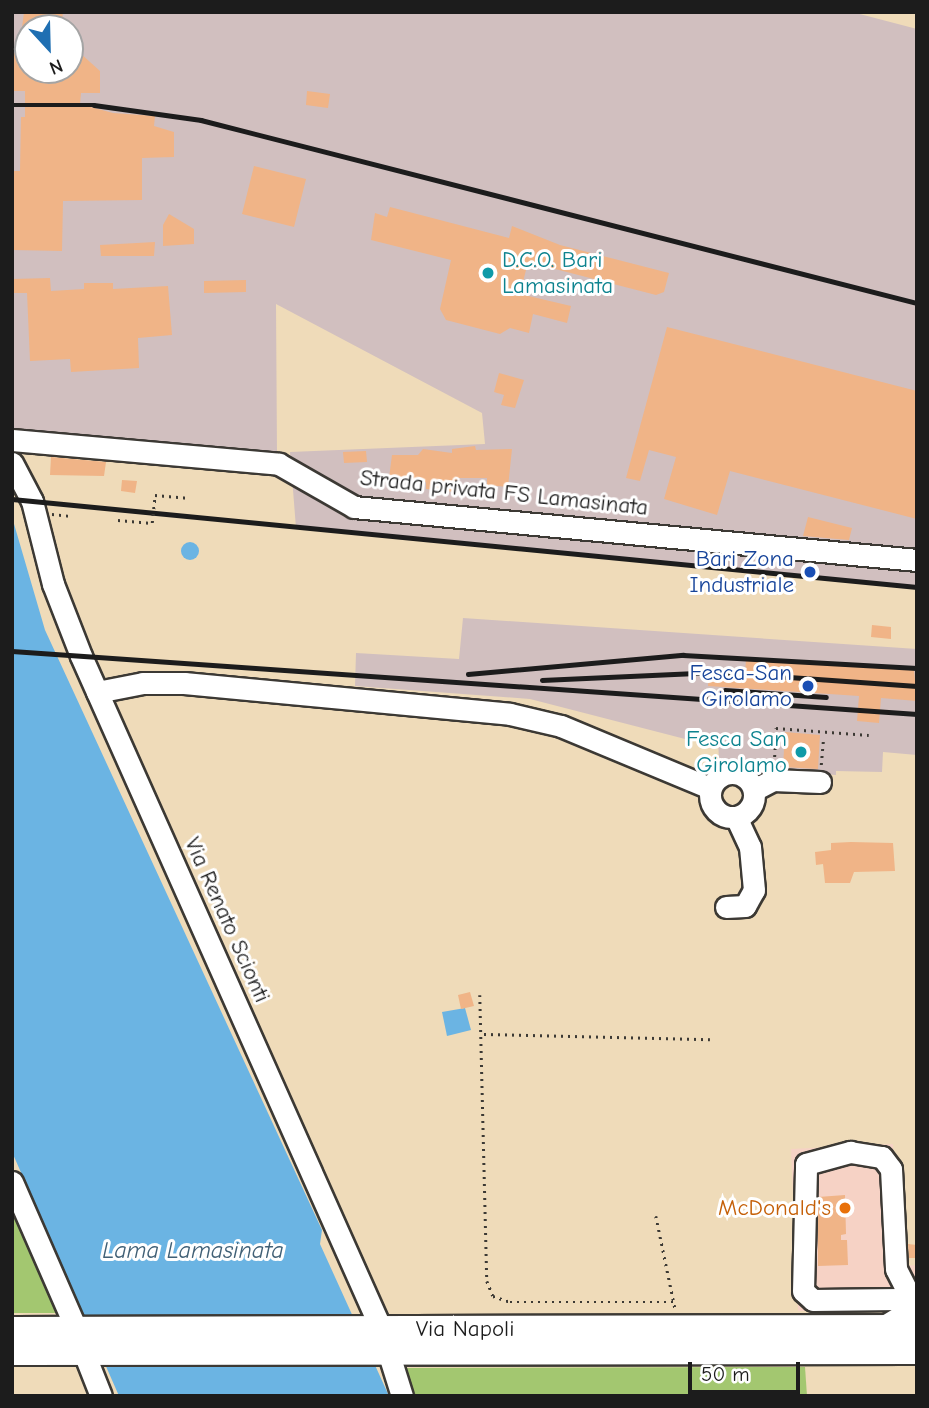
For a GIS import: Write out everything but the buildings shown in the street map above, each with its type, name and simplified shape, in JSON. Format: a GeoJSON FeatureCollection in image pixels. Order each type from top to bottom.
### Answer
{"type":"FeatureCollection","features":[{"type":"Feature","properties":{"kind":"main road","name":"Via Napoli"},"geometry":{"type":"LineString","coordinates":[[378,1340],[681,1327],[917,1328]]}},
{"type":"Feature","properties":{"kind":"main road","name":"Via Napoli"},"geometry":{"type":"LineString","coordinates":[[12,1331],[81,1342]]}},
{"type":"Feature","properties":{"kind":"main road","name":"Via Napoli"},"geometry":{"type":"LineString","coordinates":[[12,1352],[81,1342],[378,1340],[917,1351]]}},
{"type":"Feature","properties":{"kind":"street","name":"Strada privata FS Lamasinata"},"geometry":{"type":"LineString","coordinates":[[12,440],[279,464],[354,507],[917,560]]}},
{"type":"Feature","properties":{"kind":"street","name":"Via Renato Scionti"},"geometry":{"type":"LineString","coordinates":[[12,463],[32,501],[53,584],[97,692],[402,1396]]}},
{"type":"Feature","properties":{"kind":"street"},"geometry":{"type":"LineString","coordinates":[[97,692],[143,683],[184,683],[510,713],[561,726],[710,788]]}},
{"type":"Feature","properties":{"kind":"street"},"geometry":{"type":"LineString","coordinates":[[710,788],[720,776],[734,772],[747,778],[754,790],[753,804],[736,817]]}},
{"type":"Feature","properties":{"kind":"street"},"geometry":{"type":"LineString","coordinates":[[754,790],[773,780],[820,773]]}},
{"type":"Feature","properties":{"kind":"street"},"geometry":{"type":"LineString","coordinates":[[710,788],[715,810],[736,817],[750,847],[754,890],[745,906],[726,907]]}},
{"type":"Feature","properties":{"kind":"street"},"geometry":{"type":"LineString","coordinates":[[850,1152],[869,1157],[882,1157],[891,1169],[896,1269],[908,1293],[899,1299],[806,1297],[801,1266],[806,1231],[803,1173],[806,1164],[850,1152]]}},
{"type":"Feature","properties":{"kind":"street"},"geometry":{"type":"LineString","coordinates":[[12,1182],[81,1342],[101,1396]]}},
{"type":"Feature","properties":{"kind":"street"},"geometry":{"type":"LineString","coordinates":[[881,1328],[917,1306]]}},
{"type":"Feature","properties":{"kind":"path"},"geometry":{"type":"LineString","coordinates":[[118,520],[152,523],[155,495],[190,498]]}},
{"type":"Feature","properties":{"kind":"path"},"geometry":{"type":"LineString","coordinates":[[774,761],[776,728],[869,735]]}},
{"type":"Feature","properties":{"kind":"path"},"geometry":{"type":"LineString","coordinates":[[820,773],[823,741]]}},
{"type":"Feature","properties":{"kind":"path"},"geometry":{"type":"LineString","coordinates":[[480,995],[484,1034],[482,1158],[487,1282],[493,1296],[510,1302],[673,1302]]}},
{"type":"Feature","properties":{"kind":"path"},"geometry":{"type":"LineString","coordinates":[[484,1034],[710,1039]]}},
{"type":"Feature","properties":{"kind":"path"},"geometry":{"type":"LineString","coordinates":[[656,1216],[673,1302],[681,1327]]}},
{"type":"Feature","properties":{"kind":"shaded area"},"geometry":{"type":"Polygon","coordinates":[[[12,12],[852,12],[917,29],[917,589],[296,528],[290,452],[485,444],[482,413],[276,304],[277,453],[12,432],[12,12]]]}},
{"type":"Feature","properties":{"kind":"shaded area"},"geometry":{"type":"Polygon","coordinates":[[[463,618],[917,649],[917,755],[883,752],[882,772],[836,771],[836,775],[777,771],[773,766],[719,759],[718,740],[689,740],[530,699],[355,686],[356,653],[459,659],[463,618]]]}},
{"type":"Feature","properties":{"kind":"shaded area","name":"McDonald's"},"geometry":{"type":"Polygon","coordinates":[[[893,1144],[899,1266],[917,1265],[917,1311],[798,1311],[791,1149],[893,1144]]]}},
{"type":"Feature","properties":{"kind":"green space"},"geometry":{"type":"Polygon","coordinates":[[[12,1194],[66,1313],[12,1313],[12,1194]]]}},
{"type":"Feature","properties":{"kind":"green space"},"geometry":{"type":"Polygon","coordinates":[[[805,1367],[807,1396],[407,1396],[399,1368],[805,1367]]]}},
{"type":"Feature","properties":{"kind":"water","name":"Lama Lamasinata"},"geometry":{"type":"Polygon","coordinates":[[[12,517],[45,630],[322,1230],[320,1244],[389,1396],[119,1396],[12,1152],[12,517]]]}},
{"type":"Feature","properties":{"kind":"water"},"geometry":{"type":"Polygon","coordinates":[[[190,542],[196,545],[199,551],[196,557],[190,560],[184,557],[181,551],[184,545],[190,542]]]}},
{"type":"Feature","properties":{"kind":"water"},"geometry":{"type":"Polygon","coordinates":[[[465,1008],[471,1030],[447,1036],[442,1012],[465,1008]]]}},
{"type":"Feature","properties":{"kind":"railway"},"geometry":{"type":"LineString","coordinates":[[12,105],[94,105],[201,120],[917,303]]}},
{"type":"Feature","properties":{"kind":"railway"},"geometry":{"type":"LineString","coordinates":[[12,499],[917,587]]}},
{"type":"Feature","properties":{"kind":"railway"},"geometry":{"type":"LineString","coordinates":[[12,651],[917,714]]}},
{"type":"Feature","properties":{"kind":"railway"},"geometry":{"type":"LineString","coordinates":[[468,674],[683,655],[917,668]]}},
{"type":"Feature","properties":{"kind":"railway"},"geometry":{"type":"LineString","coordinates":[[542,680],[718,672],[917,686]]}},
{"type":"Feature","properties":{"kind":"railway"},"geometry":{"type":"LineString","coordinates":[[725,690],[826,697]]}},
{"type":"Feature","properties":{"kind":"place","name":"D.C.O. Bari Lamasinata"},"geometry":{"type":"Point","coordinates":[488,273]}},
{"type":"Feature","properties":{"kind":"place","name":"Bari Zona Industriale"},"geometry":{"type":"Point","coordinates":[810,572]}},
{"type":"Feature","properties":{"kind":"place","name":"Fesca-San Girolamo"},"geometry":{"type":"Point","coordinates":[808,686]}},
{"type":"Feature","properties":{"kind":"place","name":"Fesca San Girolamo"},"geometry":{"type":"Point","coordinates":[801,752]}},
{"type":"Feature","properties":{"kind":"place","name":"McDonald's"},"geometry":{"type":"Point","coordinates":[845,1208]}}]}
